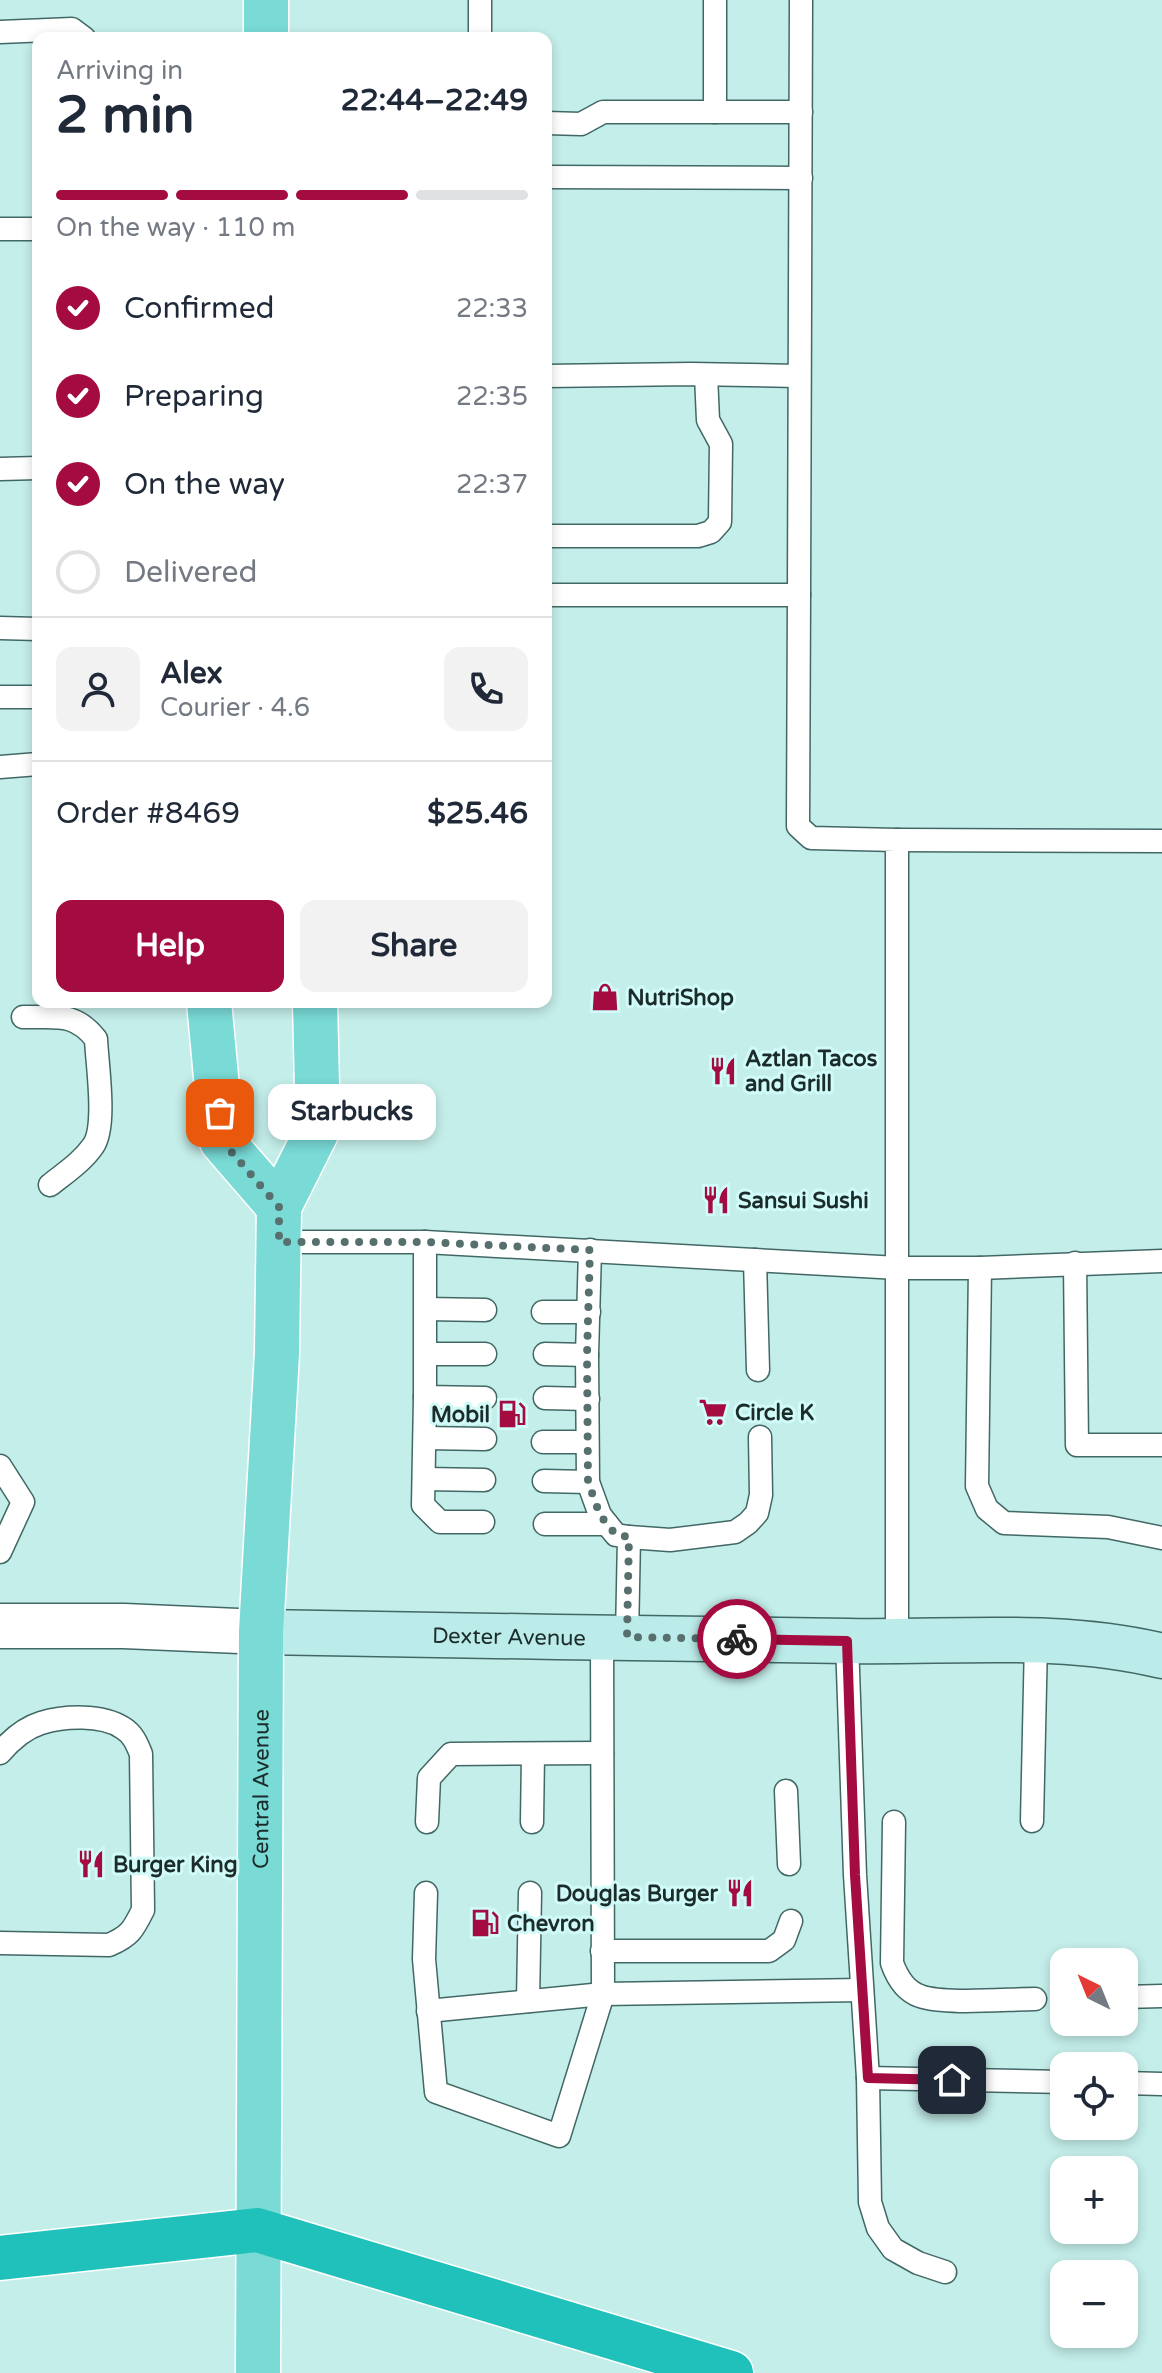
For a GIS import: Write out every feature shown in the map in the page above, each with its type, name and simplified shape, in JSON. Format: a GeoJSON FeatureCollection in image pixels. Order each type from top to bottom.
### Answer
{"type":"FeatureCollection","features":[{"type":"Feature","properties":{"kind":"highway"},"geometry":{"type":"LineString","coordinates":[[0,2258],[257,2230],[731,2373]]}},
{"type":"Feature","properties":{"kind":"main road"},"geometry":{"type":"LineString","coordinates":[[266,0],[266,32]]}},
{"type":"Feature","properties":{"kind":"main road"},"geometry":{"type":"LineString","coordinates":[[210,1008],[222,1141],[279,1224]]}},
{"type":"Feature","properties":{"kind":"main road","name":"Central Avenue"},"geometry":{"type":"LineString","coordinates":[[258,2373],[261,1632],[277,1353],[279,1224],[318,1129],[315,1008]]}},
{"type":"Feature","properties":{"kind":"street","name":"Dexter Avenue"},"geometry":{"type":"LineString","coordinates":[[0,1626],[897,1642],[1036,1641],[1162,1656]]}},
{"type":"Feature","properties":{"kind":"lane"},"geometry":{"type":"LineString","coordinates":[[480,0],[480,32]]}},
{"type":"Feature","properties":{"kind":"lane"},"geometry":{"type":"LineString","coordinates":[[715,0],[715,112]]}},
{"type":"Feature","properties":{"kind":"lane"},"geometry":{"type":"LineString","coordinates":[[801,0],[798,826],[811,838],[1162,841]]}},
{"type":"Feature","properties":{"kind":"lane"},"geometry":{"type":"LineString","coordinates":[[0,32],[72,29],[76,32]]}},
{"type":"Feature","properties":{"kind":"lane"},"geometry":{"type":"LineString","coordinates":[[552,123],[581,124],[603,112],[801,112]]}},
{"type":"Feature","properties":{"kind":"lane"},"geometry":{"type":"LineString","coordinates":[[552,177],[801,178]]}},
{"type":"Feature","properties":{"kind":"lane"},"geometry":{"type":"LineString","coordinates":[[0,229],[32,229]]}},
{"type":"Feature","properties":{"kind":"lane"},"geometry":{"type":"LineString","coordinates":[[552,536],[698,536],[711,532],[720,522],[721,444],[708,420],[706,375]]}},
{"type":"Feature","properties":{"kind":"lane"},"geometry":{"type":"LineString","coordinates":[[552,376],[798,376]]}},
{"type":"Feature","properties":{"kind":"lane"},"geometry":{"type":"LineString","coordinates":[[0,469],[32,468]]}},
{"type":"Feature","properties":{"kind":"lane"},"geometry":{"type":"LineString","coordinates":[[552,595],[799,595]]}},
{"type":"Feature","properties":{"kind":"lane"},"geometry":{"type":"LineString","coordinates":[[0,628],[32,629]]}},
{"type":"Feature","properties":{"kind":"lane"},"geometry":{"type":"LineString","coordinates":[[0,697],[32,697]]}},
{"type":"Feature","properties":{"kind":"lane"},"geometry":{"type":"LineString","coordinates":[[0,767],[32,764]]}},
{"type":"Feature","properties":{"kind":"lane"},"geometry":{"type":"LineString","coordinates":[[897,840],[897,1642]]}},
{"type":"Feature","properties":{"kind":"lane"},"geometry":{"type":"LineString","coordinates":[[23,1017],[72,1018],[88,1028],[96,1039],[101,1125],[95,1144],[50,1185]]}},
{"type":"Feature","properties":{"kind":"lane"},"geometry":{"type":"LineString","coordinates":[[279,1224],[425,1242],[898,1268],[1162,1261]]}},
{"type":"Feature","properties":{"kind":"lane"},"geometry":{"type":"LineString","coordinates":[[425,1242],[423,1505],[440,1522],[483,1522]]}},
{"type":"Feature","properties":{"kind":"lane"},"geometry":{"type":"LineString","coordinates":[[590,1250],[588,1482],[600,1515],[616,1535],[670,1540],[735,1532],[757,1513],[761,1495],[760,1437]]}},
{"type":"Feature","properties":{"kind":"lane"},"geometry":{"type":"LineString","coordinates":[[755,1260],[758,1370]]}},
{"type":"Feature","properties":{"kind":"lane"},"geometry":{"type":"LineString","coordinates":[[1075,1263],[1077,1445],[1162,1445]]}},
{"type":"Feature","properties":{"kind":"lane"},"geometry":{"type":"LineString","coordinates":[[980,1268],[977,1486],[987,1509],[1004,1523],[1108,1527],[1162,1538]]}},
{"type":"Feature","properties":{"kind":"lane"},"geometry":{"type":"LineString","coordinates":[[426,1309],[485,1310]]}},
{"type":"Feature","properties":{"kind":"lane"},"geometry":{"type":"LineString","coordinates":[[543,1312],[589,1312]]}},
{"type":"Feature","properties":{"kind":"lane"},"geometry":{"type":"LineString","coordinates":[[426,1354],[485,1354]]}},
{"type":"Feature","properties":{"kind":"lane"},"geometry":{"type":"LineString","coordinates":[[545,1354],[587,1355]]}},
{"type":"Feature","properties":{"kind":"lane"},"geometry":{"type":"LineString","coordinates":[[425,1397],[485,1398]]}},
{"type":"Feature","properties":{"kind":"lane"},"geometry":{"type":"LineString","coordinates":[[545,1398],[588,1399]]}},
{"type":"Feature","properties":{"kind":"lane"},"geometry":{"type":"LineString","coordinates":[[425,1438],[485,1439]]}},
{"type":"Feature","properties":{"kind":"lane"},"geometry":{"type":"LineString","coordinates":[[543,1442],[587,1442]]}},
{"type":"Feature","properties":{"kind":"lane"},"geometry":{"type":"LineString","coordinates":[[0,1466],[23,1502],[0,1552]]}},
{"type":"Feature","properties":{"kind":"lane"},"geometry":{"type":"LineString","coordinates":[[424,1479],[484,1480]]}},
{"type":"Feature","properties":{"kind":"lane"},"geometry":{"type":"LineString","coordinates":[[544,1481],[588,1482]]}},
{"type":"Feature","properties":{"kind":"lane"},"geometry":{"type":"LineString","coordinates":[[545,1524],[607,1524]]}},
{"type":"Feature","properties":{"kind":"lane"},"geometry":{"type":"LineString","coordinates":[[426,1893],[424,1959],[436,2092],[559,2136],[603,1994],[602,1753],[614,1637],[629,1537]]}},
{"type":"Feature","properties":{"kind":"lane"},"geometry":{"type":"LineString","coordinates":[[0,1616],[0,1626]]}},
{"type":"Feature","properties":{"kind":"lane"},"geometry":{"type":"LineString","coordinates":[[847,1641],[855,1875],[868,2078],[870,2202],[878,2228],[893,2249],[918,2263],[945,2272]]}},
{"type":"Feature","properties":{"kind":"lane"},"geometry":{"type":"LineString","coordinates":[[1032,1821],[1036,1641]]}},
{"type":"Feature","properties":{"kind":"lane"},"geometry":{"type":"LineString","coordinates":[[0,1753],[11,1739],[40,1723],[64,1720],[105,1721],[123,1728],[135,1739],[141,1754],[143,1910],[133,1930],[109,1945],[0,1943]]}},
{"type":"Feature","properties":{"kind":"lane"},"geometry":{"type":"LineString","coordinates":[[427,1822],[429,1778],[451,1754],[602,1753]]}},
{"type":"Feature","properties":{"kind":"lane"},"geometry":{"type":"LineString","coordinates":[[532,1822],[533,1754]]}},
{"type":"Feature","properties":{"kind":"lane"},"geometry":{"type":"LineString","coordinates":[[786,1791],[789,1864]]}},
{"type":"Feature","properties":{"kind":"lane"},"geometry":{"type":"LineString","coordinates":[[894,1822],[892,1963],[904,1986],[919,1996],[943,2000],[1035,1999]]}},
{"type":"Feature","properties":{"kind":"lane"},"geometry":{"type":"LineString","coordinates":[[528,2001],[530,1893]]}},
{"type":"Feature","properties":{"kind":"lane"},"geometry":{"type":"LineString","coordinates":[[602,1951],[769,1951],[784,1940],[791,1921]]}},
{"type":"Feature","properties":{"kind":"lane"},"geometry":{"type":"LineString","coordinates":[[428,2011],[603,1994],[862,1990]]}},
{"type":"Feature","properties":{"kind":"lane"},"geometry":{"type":"LineString","coordinates":[[1138,1997],[1162,1996]]}},
{"type":"Feature","properties":{"kind":"lane"},"geometry":{"type":"LineString","coordinates":[[868,2078],[1050,2082]]}},
{"type":"Feature","properties":{"kind":"lane"},"geometry":{"type":"LineString","coordinates":[[1138,2083],[1162,2084]]}},
{"type":"Feature","properties":{"kind":"way so far"},"geometry":{"type":"LineString","coordinates":[[220,1113],[222,1141],[279,1207],[279,1242],[425,1242],[590,1250],[588,1482],[600,1515],[616,1535],[629,1537],[627,1637],[737,1639]]}},
{"type":"Feature","properties":{"kind":"place","name":"NutriShop"},"geometry":{"type":"Point","coordinates":[605,997]}},
{"type":"Feature","properties":{"kind":"place","name":"Aztlan Tacos and Grill"},"geometry":{"type":"Point","coordinates":[723,1071]}},
{"type":"Feature","properties":{"kind":"place","name":"Starbucks"},"geometry":{"type":"Point","coordinates":[220,1113]}},
{"type":"Feature","properties":{"kind":"place","name":"Sansui Sushi"},"geometry":{"type":"Point","coordinates":[716,1200]}},
{"type":"Feature","properties":{"kind":"place","name":"Circle K"},"geometry":{"type":"Point","coordinates":[713,1412]}},
{"type":"Feature","properties":{"kind":"place","name":"Mobil"},"geometry":{"type":"Point","coordinates":[512,1414]}},
{"type":"Feature","properties":{"kind":"place","name":"Burger King"},"geometry":{"type":"Point","coordinates":[91,1864]}},
{"type":"Feature","properties":{"kind":"place","name":"Douglas Burger"},"geometry":{"type":"Point","coordinates":[740,1893]}},
{"type":"Feature","properties":{"kind":"place","name":"Chevron"},"geometry":{"type":"Point","coordinates":[485,1923]}},
{"type":"Feature","properties":{"kind":"route"},"geometry":{"type":"LineString","coordinates":[[737,1639],[847,1641],[855,1875],[868,2078],[952,2080]]}}]}
